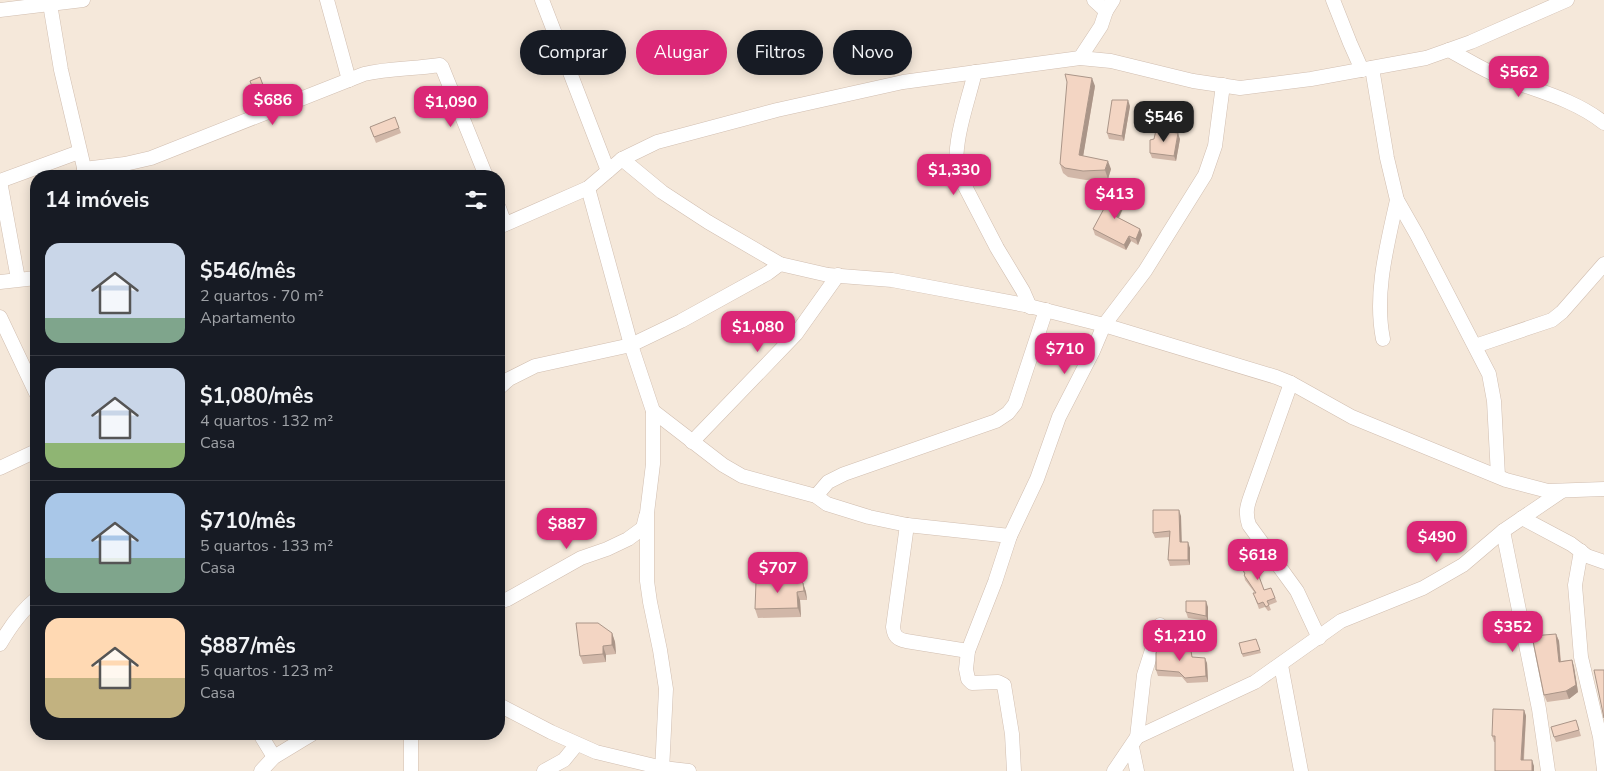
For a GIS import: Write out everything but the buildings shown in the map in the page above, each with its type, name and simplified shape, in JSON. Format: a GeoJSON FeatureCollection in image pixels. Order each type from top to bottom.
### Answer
{"type":"FeatureCollection","features":[{"type":"Feature","properties":{"kind":"street"},"geometry":{"type":"LineString","coordinates":[[0,10],[83,0]]}},
{"type":"Feature","properties":{"kind":"street"},"geometry":{"type":"LineString","coordinates":[[327,0],[349,80]]}},
{"type":"Feature","properties":{"kind":"street"},"geometry":{"type":"LineString","coordinates":[[542,0],[608,170]]}},
{"type":"Feature","properties":{"kind":"street"},"geometry":{"type":"LineString","coordinates":[[1080,58],[1101,26],[1110,5],[1102,5],[1094,0]]}},
{"type":"Feature","properties":{"kind":"street"},"geometry":{"type":"LineString","coordinates":[[1333,0],[1350,43],[1367,69],[1397,200],[1489,374],[1494,401],[1498,476]]}},
{"type":"Feature","properties":{"kind":"street"},"geometry":{"type":"LineString","coordinates":[[505,225],[588,188],[622,159],[657,142],[778,110],[903,82],[1080,58],[1111,61],[1193,81],[1240,88],[1311,79],[1426,58],[1471,42],[1567,0]]}},
{"type":"Feature","properties":{"kind":"street"},"geometry":{"type":"LineString","coordinates":[[50,4],[61,70],[84,170]]}},
{"type":"Feature","properties":{"kind":"street"},"geometry":{"type":"LineString","coordinates":[[1450,50],[1500,77],[1570,102],[1590,112],[1604,123]]}},
{"type":"Feature","properties":{"kind":"street"},"geometry":{"type":"LineString","coordinates":[[105,170],[150,158],[349,80],[384,70],[441,65],[484,170]]}},
{"type":"Feature","properties":{"kind":"street"},"geometry":{"type":"LineString","coordinates":[[975,72],[957,145],[957,171],[1030,306]]}},
{"type":"Feature","properties":{"kind":"street"},"geometry":{"type":"LineString","coordinates":[[1014,771],[1012,734],[1004,685],[998,682],[972,683],[968,679],[966,669],[968,651],[996,582],[1010,536],[1036,479],[1059,417],[1093,351],[1104,325],[1145,271],[1205,175],[1215,146],[1223,85]]}},
{"type":"Feature","properties":{"kind":"street"},"geometry":{"type":"LineString","coordinates":[[18,279],[0,181],[79,152]]}},
{"type":"Feature","properties":{"kind":"street"},"geometry":{"type":"LineString","coordinates":[[622,159],[662,192],[708,222],[780,264],[838,275],[892,280],[1030,306],[1104,325],[1276,377],[1352,417],[1532,488],[1548,491],[1604,489]]}},
{"type":"Feature","properties":{"kind":"street"},"geometry":{"type":"LineString","coordinates":[[588,188],[631,345],[653,411],[653,464],[647,513],[647,581],[666,689],[662,769]]}},
{"type":"Feature","properties":{"kind":"street"},"geometry":{"type":"LineString","coordinates":[[1383,339],[1380,324],[1381,282],[1397,200]]}},
{"type":"Feature","properties":{"kind":"street"},"geometry":{"type":"LineString","coordinates":[[505,382],[536,366],[631,345],[768,274],[780,264]]}},
{"type":"Feature","properties":{"kind":"street"},"geometry":{"type":"LineString","coordinates":[[1475,346],[1552,320],[1562,312],[1604,264]]}},
{"type":"Feature","properties":{"kind":"street"},"geometry":{"type":"LineString","coordinates":[[692,442],[796,334],[838,275]]}},
{"type":"Feature","properties":{"kind":"street"},"geometry":{"type":"LineString","coordinates":[[0,282],[30,278]]}},
{"type":"Feature","properties":{"kind":"street"},"geometry":{"type":"LineString","coordinates":[[816,496],[828,482],[844,474],[996,421],[1008,414],[1015,404],[1046,310]]}},
{"type":"Feature","properties":{"kind":"street"},"geometry":{"type":"LineString","coordinates":[[0,317],[30,380]]}},
{"type":"Feature","properties":{"kind":"street"},"geometry":{"type":"LineString","coordinates":[[1291,384],[1246,509],[1246,516],[1249,525],[1298,591],[1319,638]]}},
{"type":"Feature","properties":{"kind":"street"},"geometry":{"type":"LineString","coordinates":[[653,411],[723,465],[742,476],[816,496],[827,504],[869,517],[907,524],[1010,536]]}},
{"type":"Feature","properties":{"kind":"street"},"geometry":{"type":"LineString","coordinates":[[0,468],[30,455]]}},
{"type":"Feature","properties":{"kind":"street"},"geometry":{"type":"LineString","coordinates":[[1114,771],[1135,742],[1255,682],[1281,666],[1341,621],[1423,588],[1463,564],[1503,531],[1562,491]]}},
{"type":"Feature","properties":{"kind":"street"},"geometry":{"type":"LineString","coordinates":[[505,600],[581,558],[628,539],[643,528],[647,513]]}},
{"type":"Feature","properties":{"kind":"street"},"geometry":{"type":"LineString","coordinates":[[1522,518],[1564,539],[1587,556],[1604,562]]}},
{"type":"Feature","properties":{"kind":"street"},"geometry":{"type":"LineString","coordinates":[[907,524],[893,627],[894,633],[899,639],[906,641],[968,651]]}},
{"type":"Feature","properties":{"kind":"street"},"geometry":{"type":"LineString","coordinates":[[1503,531],[1539,709],[1548,771]]}},
{"type":"Feature","properties":{"kind":"street"},"geometry":{"type":"LineString","coordinates":[[1581,551],[1575,585],[1581,657],[1600,737],[1604,770]]}},
{"type":"Feature","properties":{"kind":"street"},"geometry":{"type":"LineString","coordinates":[[0,644],[10,627],[30,609]]}},
{"type":"Feature","properties":{"kind":"street"},"geometry":{"type":"LineString","coordinates":[[1137,771],[1135,742],[1144,675],[1160,625]]}},
{"type":"Feature","properties":{"kind":"street"},"geometry":{"type":"LineString","coordinates":[[1281,666],[1301,771]]}},
{"type":"Feature","properties":{"kind":"street"},"geometry":{"type":"LineString","coordinates":[[505,708],[596,752],[662,769],[689,771]]}},
{"type":"Feature","properties":{"kind":"street"},"geometry":{"type":"LineString","coordinates":[[264,740],[274,757]]}},
{"type":"Feature","properties":{"kind":"street"},"geometry":{"type":"LineString","coordinates":[[261,771],[274,757],[302,740]]}},
{"type":"Feature","properties":{"kind":"street"},"geometry":{"type":"LineString","coordinates":[[411,740],[411,771]]}},
{"type":"Feature","properties":{"kind":"street"},"geometry":{"type":"LineString","coordinates":[[544,771],[564,760],[577,744]]}},
{"type":"Feature","properties":{"kind":"shaded area"},"geometry":{"type":"Polygon","coordinates":[[[0,0],[1604,0],[1604,771],[0,771],[0,0]]]}}]}
